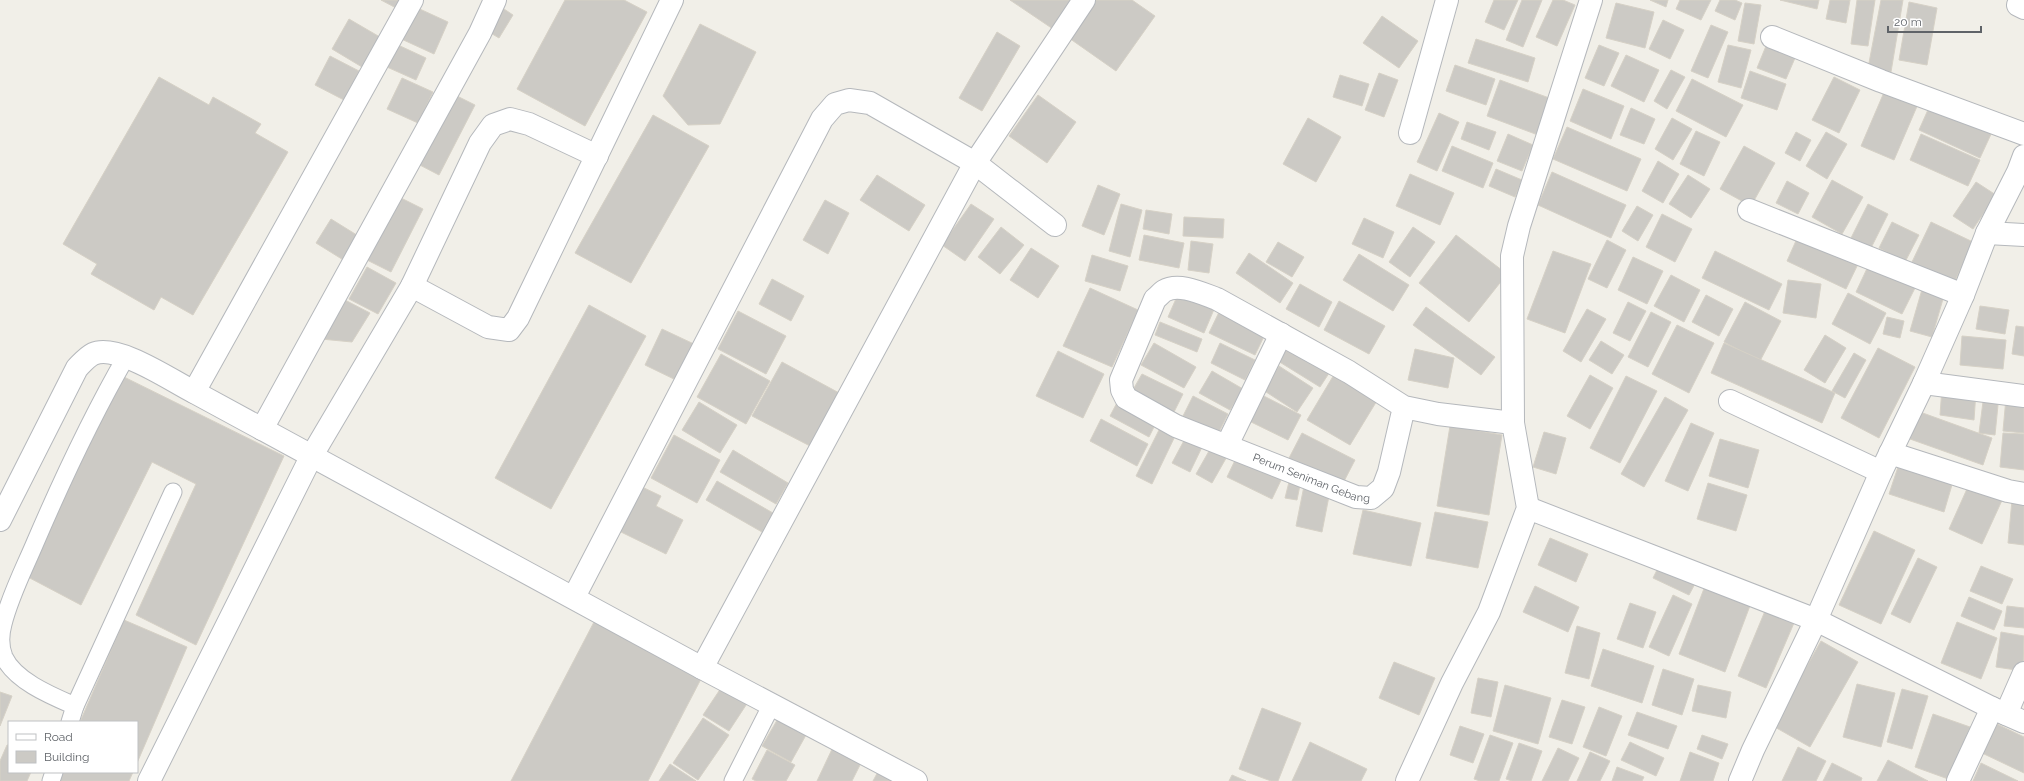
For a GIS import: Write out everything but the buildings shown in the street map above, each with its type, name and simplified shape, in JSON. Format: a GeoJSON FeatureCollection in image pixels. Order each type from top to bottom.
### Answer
{"type":"FeatureCollection","features":[{"type":"Feature","properties":{"kind":"street"},"geometry":{"type":"LineString","coordinates":[[194,392],[412,0]]}},
{"type":"Feature","properties":{"kind":"street"},"geometry":{"type":"LineString","coordinates":[[262,429],[480,33],[495,0]]}},
{"type":"Feature","properties":{"kind":"street"},"geometry":{"type":"LineString","coordinates":[[412,286],[488,327],[509,330],[518,318],[672,0]]}},
{"type":"Feature","properties":{"kind":"street"},"geometry":{"type":"LineString","coordinates":[[702,668],[975,163],[1084,0]]}},
{"type":"Feature","properties":{"kind":"street"},"geometry":{"type":"LineString","coordinates":[[1410,133],[1447,0]]}},
{"type":"Feature","properties":{"kind":"street"},"geometry":{"type":"LineString","coordinates":[[1407,781],[1452,683],[1489,612],[1528,508],[1513,423],[1512,256],[1515,242],[1591,0]]}},
{"type":"Feature","properties":{"kind":"street"},"geometry":{"type":"LineString","coordinates":[[1772,37],[1881,81],[2024,134]]}},
{"type":"Feature","properties":{"kind":"street"},"geometry":{"type":"LineString","coordinates":[[574,597],[822,119],[835,104],[849,100],[870,103],[975,163],[1055,225]]}},
{"type":"Feature","properties":{"kind":"street"},"geometry":{"type":"LineString","coordinates":[[149,781],[311,456],[412,286],[480,143],[493,125],[510,119],[529,124],[597,156]]}},
{"type":"Feature","properties":{"kind":"street"},"geometry":{"type":"LineString","coordinates":[[1740,781],[1753,750],[1816,620],[1886,462],[1924,383],[1963,295],[1987,233],[2022,167]]}},
{"type":"Feature","properties":{"kind":"street"},"geometry":{"type":"LineString","coordinates":[[1749,210],[1963,295]]}},
{"type":"Feature","properties":{"kind":"street"},"geometry":{"type":"LineString","coordinates":[[1987,233],[2024,235]]}},
{"type":"Feature","properties":{"kind":"street","name":"Perum Seniman Gebang"},"geometry":{"type":"LineString","coordinates":[[1404,407],[1383,488],[1371,498],[1356,497],[1176,426],[1126,398],[1122,390],[1121,380],[1155,299],[1164,291],[1173,288],[1193,291],[1217,299],[1349,372],[1404,407],[1438,414],[1513,423]]}},
{"type":"Feature","properties":{"kind":"street"},"geometry":{"type":"LineString","coordinates":[[1227,445],[1280,334]]}},
{"type":"Feature","properties":{"kind":"street"},"geometry":{"type":"LineString","coordinates":[[0,520],[77,368],[86,360],[98,353],[110,352],[126,357],[194,392],[574,597],[702,668],[916,781]]}},
{"type":"Feature","properties":{"kind":"street"},"geometry":{"type":"LineString","coordinates":[[1924,383],[2024,396]]}},
{"type":"Feature","properties":{"kind":"street"},"geometry":{"type":"LineString","coordinates":[[1730,401],[1886,462],[2024,494]]}},
{"type":"Feature","properties":{"kind":"street"},"geometry":{"type":"LineString","coordinates":[[1528,508],[1816,620],[2007,715]]}},
{"type":"Feature","properties":{"kind":"street"},"geometry":{"type":"LineString","coordinates":[[1958,781],[2007,715],[2024,673]]}},
{"type":"Feature","properties":{"kind":"lane"},"geometry":{"type":"LineString","coordinates":[[126,357],[52,504],[16,587],[3,624],[0,640],[3,657],[14,672],[48,695],[72,714],[173,492]]}},
{"type":"Feature","properties":{"kind":"lane"},"geometry":{"type":"LineString","coordinates":[[733,781],[772,704]]}}]}
